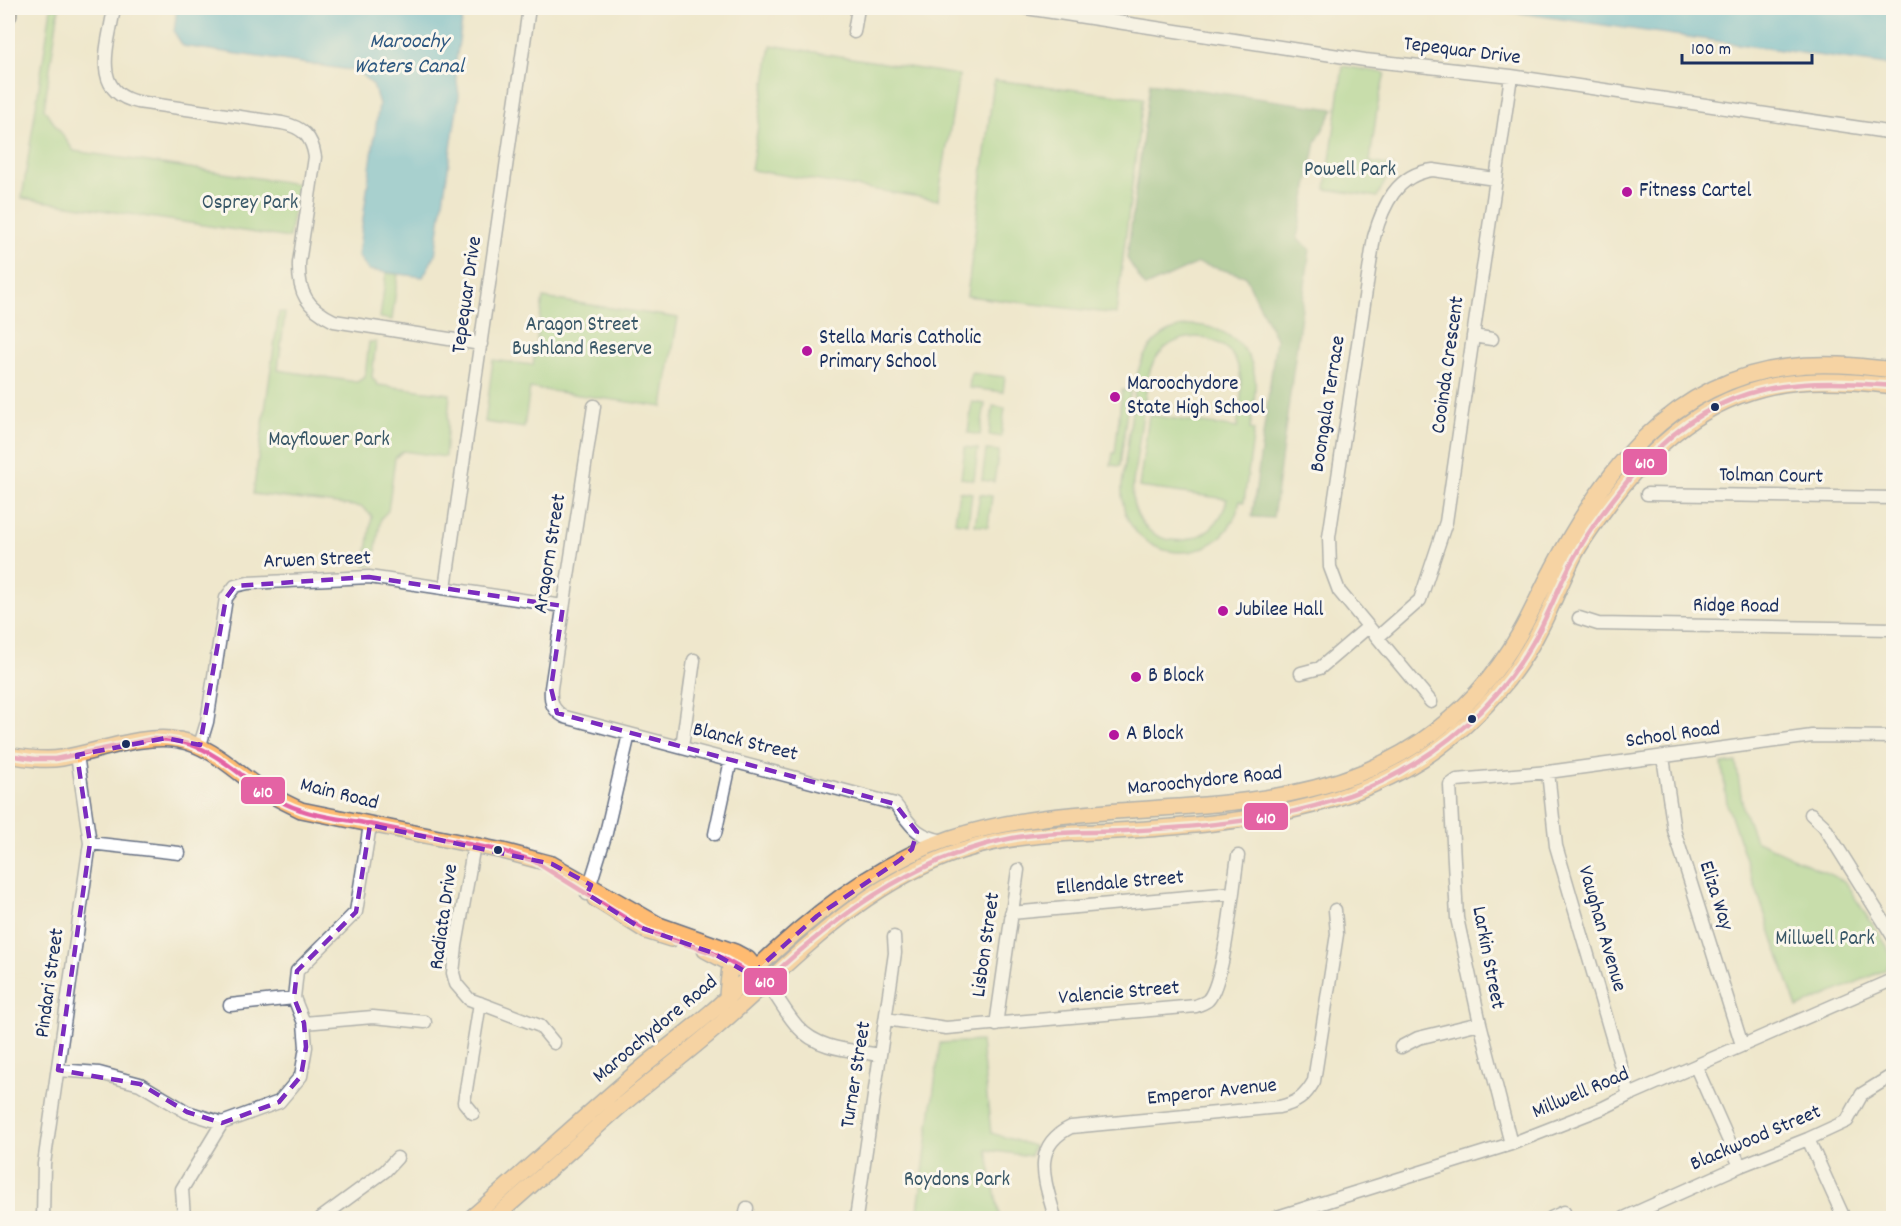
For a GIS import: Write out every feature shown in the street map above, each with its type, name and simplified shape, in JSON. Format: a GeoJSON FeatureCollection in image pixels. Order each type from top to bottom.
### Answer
{"type":"FeatureCollection","features":[{"type":"Feature","properties":{"kind":"highway"},"geometry":{"type":"LineString","coordinates":[[8,8],[8,15]]}},
{"type":"Feature","properties":{"kind":"main road","name":"Maroochydore Road"},"geometry":{"type":"LineString","coordinates":[[494,1218],[712,1031],[794,934],[863,883],[900,860],[943,841],[1012,823],[1295,794],[1335,783],[1382,764],[1423,740],[1444,723],[1479,690],[1496,670],[1522,630],[1562,549],[1592,501],[1632,449],[1661,422],[1704,393],[1740,378],[1774,369],[1826,364],[1893,370]]}},
{"type":"Feature","properties":{"kind":"main road","name":"Maroochydore Road"},"geometry":{"type":"LineString","coordinates":[[471,1218],[645,1065],[727,999],[862,902],[908,873],[955,853],[1002,840],[1037,834],[1144,829],[1262,815],[1327,801],[1392,777],[1435,750],[1457,732],[1501,688],[1533,643],[1587,535],[1628,479],[1676,430],[1718,405],[1751,391],[1782,384],[1831,381],[1893,386]]}},
{"type":"Feature","properties":{"kind":"main road","name":"Main Road"},"geometry":{"type":"LineString","coordinates":[[8,755],[43,759],[166,738],[200,745],[277,799],[301,810],[474,845],[552,864],[646,931],[713,953],[758,975]]}},
{"type":"Feature","properties":{"kind":"main road","name":"Main Road"},"geometry":{"type":"LineString","coordinates":[[589,890],[659,925],[735,952],[748,959],[758,975]]}},
{"type":"Feature","properties":{"kind":"main road"},"geometry":{"type":"LineString","coordinates":[[727,999],[726,983],[730,962]]}},
{"type":"Feature","properties":{"kind":"street"},"geometry":{"type":"LineString","coordinates":[[114,8],[105,66],[110,86],[117,94],[138,102],[294,125],[307,134],[314,146],[315,157],[299,263],[299,280],[303,294],[311,306],[334,321],[481,344]]}},
{"type":"Feature","properties":{"kind":"street","name":"Tepequar Drive"},"geometry":{"type":"LineString","coordinates":[[445,588],[529,8]]}},
{"type":"Feature","properties":{"kind":"street"},"geometry":{"type":"LineString","coordinates":[[854,32],[858,8]]}},
{"type":"Feature","properties":{"kind":"street","name":"Tepequar Drive"},"geometry":{"type":"LineString","coordinates":[[1026,8],[1365,60],[1511,76],[1893,133]]}},
{"type":"Feature","properties":{"kind":"street","name":"Cooinda Crescent"},"geometry":{"type":"LineString","coordinates":[[1378,638],[1414,607],[1424,592],[1446,522],[1511,76]]}},
{"type":"Feature","properties":{"kind":"street","name":"Boongala Terrace"},"geometry":{"type":"LineString","coordinates":[[1431,702],[1339,591],[1328,554],[1330,528],[1377,226],[1391,196],[1402,182],[1413,174],[1433,170],[1495,179]]}},
{"type":"Feature","properties":{"kind":"street"},"geometry":{"type":"LineString","coordinates":[[1473,336],[1492,339]]}},
{"type":"Feature","properties":{"kind":"street","name":"Aragorn Street"},"geometry":{"type":"LineString","coordinates":[[554,708],[550,699],[551,688],[594,406]]}},
{"type":"Feature","properties":{"kind":"street","name":"Tolman Court"},"geometry":{"type":"LineString","coordinates":[[1647,494],[1893,498]]}},
{"type":"Feature","properties":{"kind":"street","name":"Arwen Street"},"geometry":{"type":"LineString","coordinates":[[200,745],[207,722],[226,598],[235,586],[248,583],[369,577],[563,606]]}},
{"type":"Feature","properties":{"kind":"street","name":"Ridge Road"},"geometry":{"type":"LineString","coordinates":[[1578,618],[1598,624],[1893,630]]}},
{"type":"Feature","properties":{"kind":"street"},"geometry":{"type":"LineString","coordinates":[[1301,673],[1320,668],[1368,627]]}},
{"type":"Feature","properties":{"kind":"street"},"geometry":{"type":"LineString","coordinates":[[682,747],[694,660]]}},
{"type":"Feature","properties":{"kind":"street","name":"Blanck Street"},"geometry":{"type":"LineString","coordinates":[[554,708],[565,717],[895,804],[917,832]]}},
{"type":"Feature","properties":{"kind":"street"},"geometry":{"type":"LineString","coordinates":[[589,890],[606,833],[629,734]]}},
{"type":"Feature","properties":{"kind":"street","name":"School Road"},"geometry":{"type":"LineString","coordinates":[[1457,780],[1663,757],[1812,736],[1893,737]]}},
{"type":"Feature","properties":{"kind":"street","name":"Pindari Street"},"geometry":{"type":"LineString","coordinates":[[43,1218],[44,1164],[90,843],[77,754]]}},
{"type":"Feature","properties":{"kind":"street","name":"Eliza Way"},"geometry":{"type":"LineString","coordinates":[[1663,757],[1674,830],[1742,1045]]}},
{"type":"Feature","properties":{"kind":"street"},"geometry":{"type":"LineString","coordinates":[[715,834],[731,760]]}},
{"type":"Feature","properties":{"kind":"street","name":"Vaughan Avenue"},"geometry":{"type":"LineString","coordinates":[[1548,771],[1556,846],[1629,1095]]}},
{"type":"Feature","properties":{"kind":"street","name":"Larkin Street"},"geometry":{"type":"LineString","coordinates":[[1457,780],[1450,785],[1449,791],[1457,918],[1510,1144]]}},
{"type":"Feature","properties":{"kind":"street"},"geometry":{"type":"LineString","coordinates":[[1811,814],[1824,826],[1893,938]]}},
{"type":"Feature","properties":{"kind":"street"},"geometry":{"type":"LineString","coordinates":[[58,1070],[99,1073],[140,1084],[187,1112],[222,1123],[279,1102],[301,1076],[306,1047],[304,1023],[294,998],[297,971],[356,912],[370,825]]}},
{"type":"Feature","properties":{"kind":"street"},"geometry":{"type":"LineString","coordinates":[[900,860],[912,849],[917,832],[928,838],[943,841]]}},
{"type":"Feature","properties":{"kind":"street"},"geometry":{"type":"LineString","coordinates":[[90,843],[179,853]]}},
{"type":"Feature","properties":{"kind":"street","name":"Radiata Drive"},"geometry":{"type":"LineString","coordinates":[[474,845],[453,973],[456,984],[469,999],[540,1026],[554,1044]]}},
{"type":"Feature","properties":{"kind":"street","name":"Valencie Street"},"geometry":{"type":"LineString","coordinates":[[886,1018],[946,1028],[1196,1006],[1208,1001],[1215,988],[1225,951],[1238,856]]}},
{"type":"Feature","properties":{"kind":"street","name":"Lisbon Street"},"geometry":{"type":"LineString","coordinates":[[996,1025],[1018,870]]}},
{"type":"Feature","properties":{"kind":"street","name":"Ellendale Street"},"geometry":{"type":"LineString","coordinates":[[1011,913],[1232,893]]}},
{"type":"Feature","properties":{"kind":"street","name":"Emperor Avenue"},"geometry":{"type":"LineString","coordinates":[[1055,1218],[1043,1173],[1044,1160],[1052,1140],[1071,1126],[1279,1107],[1302,1100],[1314,1081],[1337,934],[1335,910]]}},
{"type":"Feature","properties":{"kind":"street","name":"Turner Street"},"geometry":{"type":"LineString","coordinates":[[856,1218],[895,953],[894,937]]}},
{"type":"Feature","properties":{"kind":"street"},"geometry":{"type":"LineString","coordinates":[[758,975],[776,993],[798,1027],[812,1039],[830,1046],[880,1055]]}},
{"type":"Feature","properties":{"kind":"street","name":"Millwell Road"},"geometry":{"type":"LineString","coordinates":[[1274,1218],[1510,1144],[1603,1108],[1893,979]]}},
{"type":"Feature","properties":{"kind":"street"},"geometry":{"type":"LineString","coordinates":[[230,1005],[294,998]]}},
{"type":"Feature","properties":{"kind":"street"},"geometry":{"type":"LineString","coordinates":[[472,1113],[464,1102],[480,1003]]}},
{"type":"Feature","properties":{"kind":"street"},"geometry":{"type":"LineString","coordinates":[[304,1023],[373,1017],[425,1022]]}},
{"type":"Feature","properties":{"kind":"street"},"geometry":{"type":"LineString","coordinates":[[1401,1047],[1418,1038],[1480,1023]]}},
{"type":"Feature","properties":{"kind":"street"},"geometry":{"type":"LineString","coordinates":[[1696,1067],[1740,1166]]}},
{"type":"Feature","properties":{"kind":"street","name":"Blackwood Street"},"geometry":{"type":"LineString","coordinates":[[1624,1218],[1847,1121],[1862,1094],[1888,1078]]}},
{"type":"Feature","properties":{"kind":"street"},"geometry":{"type":"LineString","coordinates":[[184,1218],[182,1189],[222,1123]]}},
{"type":"Feature","properties":{"kind":"street"},"geometry":{"type":"LineString","coordinates":[[1808,1139],[1844,1218]]}},
{"type":"Feature","properties":{"kind":"street"},"geometry":{"type":"LineString","coordinates":[[321,1218],[385,1171],[397,1158]]}},
{"type":"Feature","properties":{"kind":"street"},"geometry":{"type":"LineString","coordinates":[[1551,1218],[1564,1212]]}},
{"type":"Feature","properties":{"kind":"highlighted area"},"geometry":{"type":"Polygon","coordinates":[[[369,577],[563,606],[551,688],[557,713],[895,804],[917,832],[912,849],[900,860],[817,916],[751,975],[713,953],[639,927],[587,894],[591,885],[552,864],[370,825],[356,912],[297,971],[294,998],[304,1023],[306,1047],[301,1076],[279,1102],[222,1123],[187,1112],[140,1084],[58,1070],[90,843],[77,755],[166,738],[200,745],[226,598],[235,586],[369,577]]]}},
{"type":"Feature","properties":{"kind":"green space","name":"Osprey Park"},"geometry":{"type":"Polygon","coordinates":[[[51,8],[59,8],[44,109],[74,151],[298,184],[289,238],[22,198],[51,8]]]}},
{"type":"Feature","properties":{"kind":"green space"},"geometry":{"type":"Polygon","coordinates":[[[771,45],[959,75],[938,200],[751,170],[771,45]]]}},
{"type":"Feature","properties":{"kind":"green space","name":"Powell Park"},"geometry":{"type":"Polygon","coordinates":[[[1343,66],[1385,73],[1377,109],[1370,162],[1393,166],[1377,197],[1326,189],[1343,66]]]}},
{"type":"Feature","properties":{"kind":"green space"},"geometry":{"type":"Polygon","coordinates":[[[994,80],[1143,98],[1116,314],[967,296],[994,80]]]}},
{"type":"Feature","properties":{"kind":"green space"},"geometry":{"type":"Polygon","coordinates":[[[1150,83],[1334,109],[1316,142],[1297,238],[1310,249],[1273,518],[1252,517],[1276,339],[1245,276],[1198,263],[1145,287],[1127,258],[1150,83]]]}},
{"type":"Feature","properties":{"kind":"green space"},"geometry":{"type":"Polygon","coordinates":[[[386,273],[398,274],[392,320],[380,318],[386,273]]]}},
{"type":"Feature","properties":{"kind":"green space","name":"Aragon Street Bushland Reserve"},"geometry":{"type":"Polygon","coordinates":[[[543,298],[678,318],[663,407],[530,388],[524,428],[485,422],[493,360],[533,365],[543,298]]]}},
{"type":"Feature","properties":{"kind":"green space","name":"Mayflower Park"},"geometry":{"type":"Polygon","coordinates":[[[279,312],[285,313],[278,370],[357,382],[365,377],[369,342],[376,342],[372,377],[378,385],[450,394],[445,457],[403,451],[395,458],[388,511],[381,518],[373,566],[365,565],[372,516],[362,507],[253,494],[279,312]]]}},
{"type":"Feature","properties":{"kind":"green space"},"geometry":{"type":"Polygon","coordinates":[[[1191,325],[1215,329],[1235,340],[1243,349],[1249,358],[1255,382],[1250,429],[1254,430],[1244,502],[1240,501],[1230,526],[1214,542],[1194,551],[1173,552],[1153,545],[1136,532],[1125,512],[1122,485],[1140,365],[1156,341],[1163,335],[1191,325]],[[1198,337],[1172,343],[1155,360],[1148,377],[1132,494],[1134,506],[1142,522],[1153,533],[1167,539],[1182,540],[1197,537],[1221,516],[1227,499],[1139,487],[1149,415],[1237,428],[1241,398],[1239,370],[1235,358],[1215,341],[1198,337]]]}},
{"type":"Feature","properties":{"kind":"green space"},"geometry":{"type":"Polygon","coordinates":[[[971,373],[1005,377],[1003,392],[969,388],[971,373]]]}},
{"type":"Feature","properties":{"kind":"green space"},"geometry":{"type":"Polygon","coordinates":[[[1122,390],[1131,391],[1120,466],[1111,465],[1113,453],[1115,453],[1122,390]]]}},
{"type":"Feature","properties":{"kind":"green space"},"geometry":{"type":"Polygon","coordinates":[[[972,402],[985,404],[980,435],[968,433],[972,402]]]}},
{"type":"Feature","properties":{"kind":"green space"},"geometry":{"type":"Polygon","coordinates":[[[993,406],[1005,408],[1001,437],[989,435],[993,406]]]}},
{"type":"Feature","properties":{"kind":"green space"},"geometry":{"type":"Polygon","coordinates":[[[965,447],[978,449],[974,480],[961,478],[965,447]]]}},
{"type":"Feature","properties":{"kind":"green space"},"geometry":{"type":"Polygon","coordinates":[[[986,450],[999,451],[994,482],[982,480],[986,450]]]}},
{"type":"Feature","properties":{"kind":"green space"},"geometry":{"type":"Polygon","coordinates":[[[959,491],[972,493],[968,524],[955,522],[959,491]]]}},
{"type":"Feature","properties":{"kind":"green space"},"geometry":{"type":"Polygon","coordinates":[[[980,494],[992,496],[988,527],[975,525],[980,494]]]}},
{"type":"Feature","properties":{"kind":"green space","name":"Millwell Park"},"geometry":{"type":"Polygon","coordinates":[[[1736,762],[1743,808],[1755,840],[1844,881],[1887,946],[1891,960],[1885,970],[1797,1008],[1727,804],[1722,764],[1736,762]]]}},
{"type":"Feature","properties":{"kind":"green space","name":"Roydons Park"},"geometry":{"type":"Polygon","coordinates":[[[981,1041],[991,1133],[1034,1146],[1030,1156],[987,1150],[1000,1218],[917,1218],[940,1043],[981,1041]]]}},
{"type":"Feature","properties":{"kind":"water","name":"Maroochy Waters Canal"},"geometry":{"type":"Polygon","coordinates":[[[177,8],[464,8],[455,68],[459,95],[435,255],[423,277],[368,270],[358,255],[379,104],[373,85],[357,71],[183,46],[174,32],[177,8]]]}},
{"type":"Feature","properties":{"kind":"water"},"geometry":{"type":"Polygon","coordinates":[[[1484,8],[1893,8],[1893,66],[1484,8]]]}},
{"type":"Feature","properties":{"kind":"transit line","name":"610"},"geometry":{"type":"LineString","coordinates":[[8,755],[55,759],[151,739],[196,746],[214,755],[280,801],[301,810],[503,851],[534,861],[646,931],[713,953],[765,982],[818,936],[875,895],[936,862],[969,850],[1003,840],[1033,835],[1125,831],[1237,822],[1312,807],[1348,796],[1382,781],[1415,763],[1450,738],[1482,710],[1510,678],[1533,642],[1569,567],[1594,526],[1630,478],[1659,447],[1688,423],[1717,406],[1748,394],[1780,386],[1815,383],[1894,386]]}},
{"type":"Feature","properties":{"kind":"place","name":"Fitness Cartel"},"geometry":{"type":"Point","coordinates":[1627,192]}},
{"type":"Feature","properties":{"kind":"place","name":"Stella Maris Catholic Primary School"},"geometry":{"type":"Point","coordinates":[807,351]}},
{"type":"Feature","properties":{"kind":"place","name":"Maroochydore State High School"},"geometry":{"type":"Point","coordinates":[1115,397]}},
{"type":"Feature","properties":{"kind":"place","name":"Jubilee Hall"},"geometry":{"type":"Point","coordinates":[1223,611]}},
{"type":"Feature","properties":{"kind":"place","name":"B Block"},"geometry":{"type":"Point","coordinates":[1136,677]}},
{"type":"Feature","properties":{"kind":"place","name":"A Block"},"geometry":{"type":"Point","coordinates":[1114,735]}}]}
